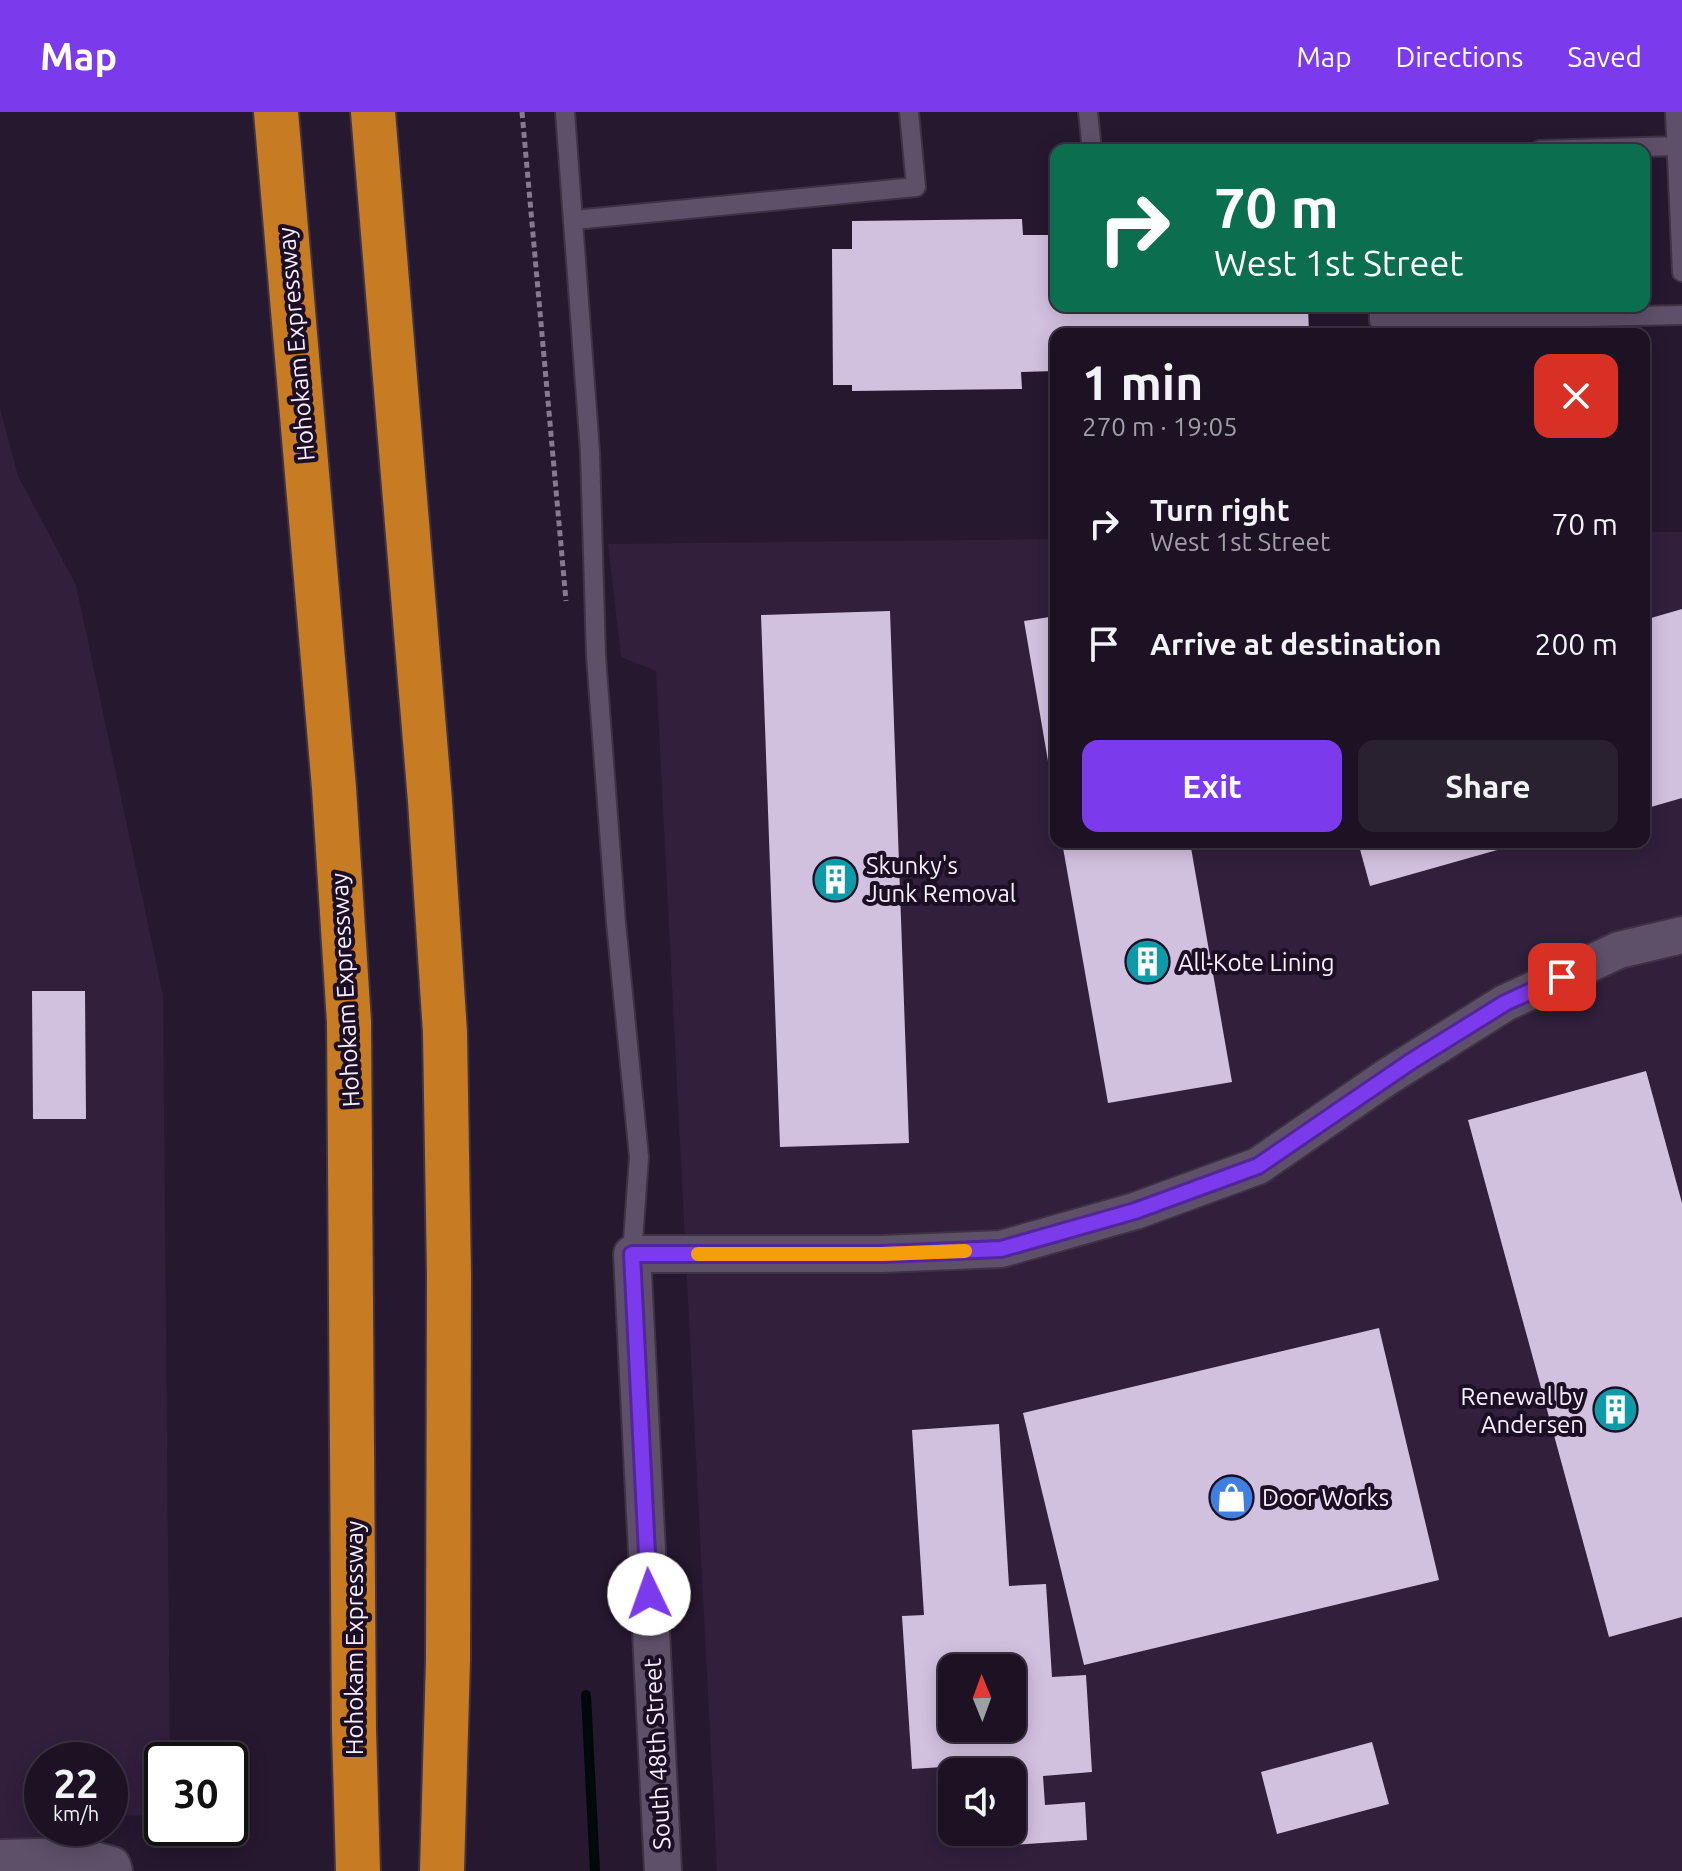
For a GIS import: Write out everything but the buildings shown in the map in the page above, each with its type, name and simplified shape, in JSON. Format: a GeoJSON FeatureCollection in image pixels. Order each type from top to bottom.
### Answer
{"type":"FeatureCollection","features":[{"type":"Feature","properties":{"kind":"highway","name":"Hohokam Expressway"},"geometry":{"type":"LineString","coordinates":[[276,112],[334,788],[349,1022],[354,1729],[358,1871]]}},
{"type":"Feature","properties":{"kind":"highway"},"geometry":{"type":"LineString","coordinates":[[373,112],[444,1004],[448,1151],[448,1660],[442,1871]]}},
{"type":"Feature","properties":{"kind":"highway"},"geometry":{"type":"LineString","coordinates":[[448,1660],[465,1871]]}},
{"type":"Feature","properties":{"kind":"highway"},"geometry":{"type":"LineString","coordinates":[[344,1871],[354,1729]]}},
{"type":"Feature","properties":{"kind":"street"},"geometry":{"type":"LineString","coordinates":[[632,1254],[882,1254],[1001,1249],[1135,1211],[1258,1166],[1387,1077],[1505,1003],[1619,950],[1682,935]]}},
{"type":"Feature","properties":{"kind":"street","name":"South 48th Street"},"geometry":{"type":"LineString","coordinates":[[632,1254],[663,1871]]}},
{"type":"Feature","properties":{"kind":"street"},"geometry":{"type":"LineString","coordinates":[[0,1858],[79,1856],[113,1868]]}},
{"type":"Feature","properties":{"kind":"lane"},"geometry":{"type":"LineString","coordinates":[[565,112],[590,452],[596,656],[616,923],[639,1157],[632,1254]]}},
{"type":"Feature","properties":{"kind":"lane"},"geometry":{"type":"LineString","coordinates":[[574,220],[916,187],[909,112]]}},
{"type":"Feature","properties":{"kind":"lane"},"geometry":{"type":"LineString","coordinates":[[1088,112],[1091,144]]}},
{"type":"Feature","properties":{"kind":"lane"},"geometry":{"type":"LineString","coordinates":[[1675,112],[1682,272]]}},
{"type":"Feature","properties":{"kind":"lane"},"geometry":{"type":"LineString","coordinates":[[1650,147],[1676,146]]}},
{"type":"Feature","properties":{"kind":"lane"},"geometry":{"type":"LineString","coordinates":[[1379,312],[1379,321],[1682,315]]}},
{"type":"Feature","properties":{"kind":"path"},"geometry":{"type":"LineString","coordinates":[[522,112],[562,566]]}},
{"type":"Feature","properties":{"kind":"shaded area"},"geometry":{"type":"Polygon","coordinates":[[[0,408],[18,476],[76,585],[163,995],[170,1742],[144,1742],[144,1815],[128,1816],[128,1742],[24,1742],[24,1846],[94,1846],[94,1871],[0,1871],[0,408]]]}},
{"type":"Feature","properties":{"kind":"shaded area"},"geometry":{"type":"Polygon","coordinates":[[[1650,532],[1682,532],[1682,1871],[717,1871],[656,671],[621,657],[608,544],[1050,539],[1050,848],[1650,848],[1650,532]]]}},
{"type":"Feature","properties":{"kind":"waterway"},"geometry":{"type":"LineString","coordinates":[[586,1695],[595,1871]]}},
{"type":"Feature","properties":{"kind":"slow traffic"},"geometry":{"type":"LineString","coordinates":[[698,1254],[965,1251]]}},
{"type":"Feature","properties":{"kind":"place","name":"Skunky's Junk Removal"},"geometry":{"type":"Point","coordinates":[835,879]}},
{"type":"Feature","properties":{"kind":"place","name":"All-Kote Lining"},"geometry":{"type":"Point","coordinates":[1147,962]}},
{"type":"Feature","properties":{"kind":"place","name":"Renewal by Andersen"},"geometry":{"type":"Point","coordinates":[1615,1410]}},
{"type":"Feature","properties":{"kind":"place","name":"Door Works"},"geometry":{"type":"Point","coordinates":[1231,1497]}},
{"type":"Feature","properties":{"kind":"route"},"geometry":{"type":"LineString","coordinates":[[649,1594],[632,1254],[882,1254],[1001,1249],[1135,1211],[1258,1166],[1410,1062],[1505,1003],[1562,977]]}}]}
